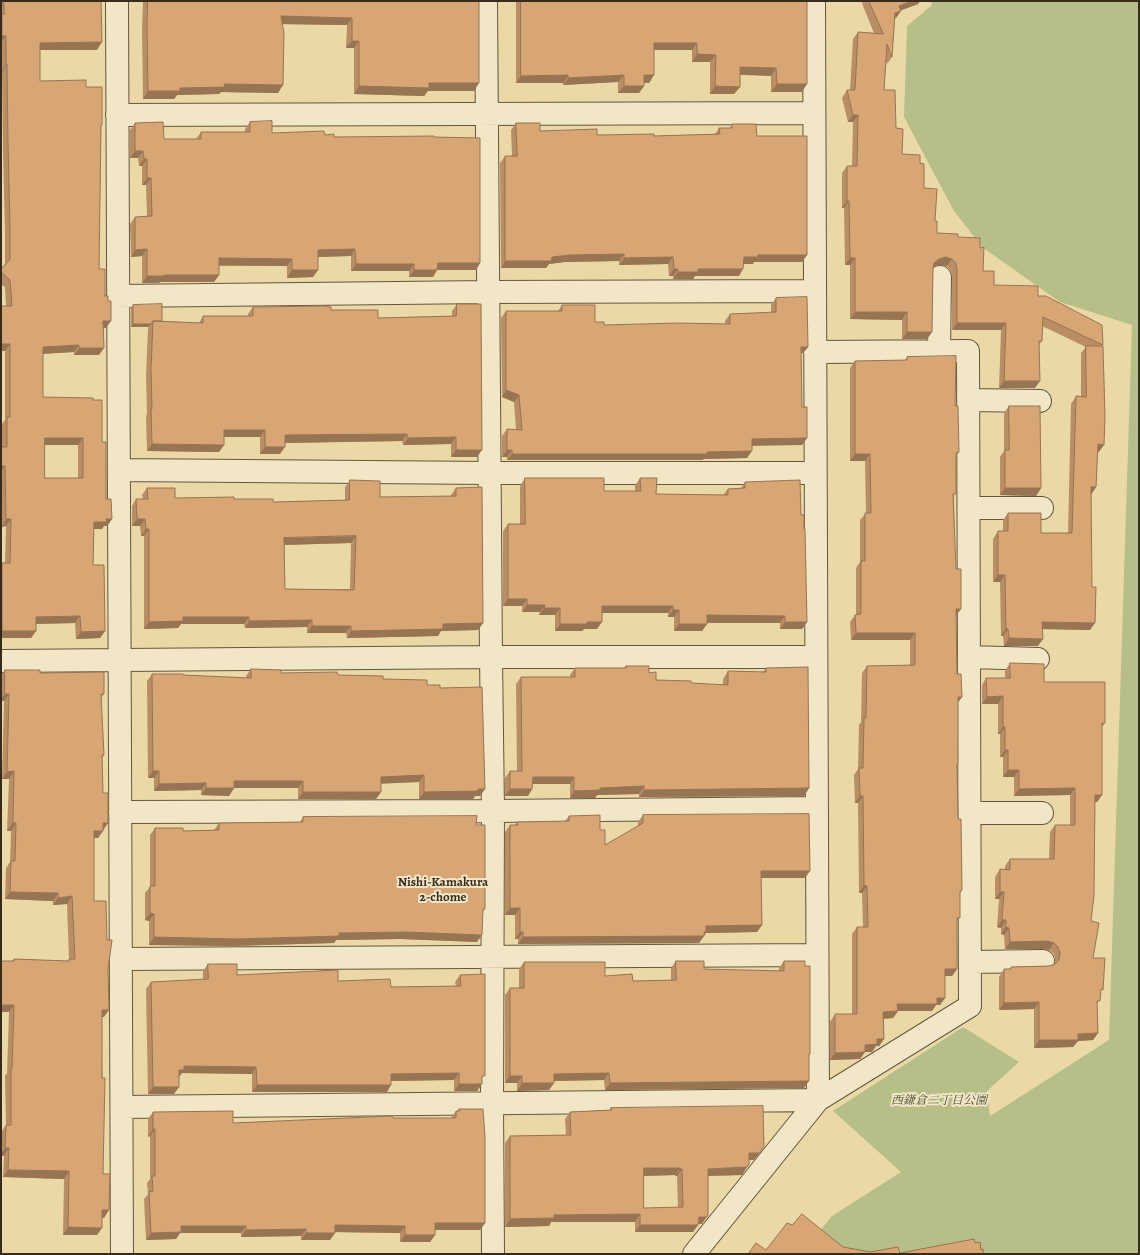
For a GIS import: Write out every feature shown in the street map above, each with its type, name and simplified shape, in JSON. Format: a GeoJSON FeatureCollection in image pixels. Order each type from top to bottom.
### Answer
{"type":"FeatureCollection","features":[{"type":"Feature","properties":{"kind":"street"},"geometry":{"type":"LineString","coordinates":[[117,1],[122,1254]]}},
{"type":"Feature","properties":{"kind":"street"},"geometry":{"type":"LineString","coordinates":[[486,1],[493,811],[493,1254]]}},
{"type":"Feature","properties":{"kind":"street"},"geometry":{"type":"LineString","coordinates":[[814,1],[818,1100]]}},
{"type":"Feature","properties":{"kind":"street"},"geometry":{"type":"LineString","coordinates":[[117,115],[814,113]]}},
{"type":"Feature","properties":{"kind":"street"},"geometry":{"type":"LineString","coordinates":[[939,351],[940,277]]}},
{"type":"Feature","properties":{"kind":"street"},"geometry":{"type":"LineString","coordinates":[[118,296],[488,292],[815,292]]}},
{"type":"Feature","properties":{"kind":"street"},"geometry":{"type":"LineString","coordinates":[[694,1254],[818,1100],[970,1006],[968,351],[815,352]]}},
{"type":"Feature","properties":{"kind":"street"},"geometry":{"type":"LineString","coordinates":[[968,400],[1040,401]]}},
{"type":"Feature","properties":{"kind":"street"},"geometry":{"type":"LineString","coordinates":[[119,470],[490,473],[815,473]]}},
{"type":"Feature","properties":{"kind":"street"},"geometry":{"type":"LineString","coordinates":[[968,508],[1042,508]]}},
{"type":"Feature","properties":{"kind":"street"},"geometry":{"type":"LineString","coordinates":[[1,661],[491,657],[816,657]]}},
{"type":"Feature","properties":{"kind":"street"},"geometry":{"type":"LineString","coordinates":[[969,658],[1038,659]]}},
{"type":"Feature","properties":{"kind":"street"},"geometry":{"type":"LineString","coordinates":[[120,812],[817,808]]}},
{"type":"Feature","properties":{"kind":"street"},"geometry":{"type":"LineString","coordinates":[[970,813],[1042,813]]}},
{"type":"Feature","properties":{"kind":"street"},"geometry":{"type":"LineString","coordinates":[[121,959],[817,955]]}},
{"type":"Feature","properties":{"kind":"street"},"geometry":{"type":"LineString","coordinates":[[970,962],[1043,961]]}},
{"type":"Feature","properties":{"kind":"street"},"geometry":{"type":"LineString","coordinates":[[122,1107],[818,1100]]}},
{"type":"Feature","properties":{"kind":"green space","name":"西鎌倉二丁目公園"},"geometry":{"type":"Polygon","coordinates":[[[931,1],[1139,1],[1139,1254],[801,1254],[832,1216],[901,1172],[833,1111],[963,1027],[1019,1062],[987,1091],[990,1116],[1109,1040],[1132,325],[1060,302],[982,247],[954,211],[904,117],[907,26],[932,5],[931,1]]]}},
{"type":"Feature","properties":{"kind":"building"},"geometry":{"type":"Polygon","coordinates":[[[4,1],[101,1],[102,42],[40,43],[40,81],[86,80],[86,87],[102,87],[99,269],[105,269],[105,296],[108,296],[108,301],[111,301],[111,321],[103,321],[104,348],[79,348],[79,345],[43,347],[43,397],[93,398],[93,400],[102,400],[102,442],[106,442],[106,499],[111,499],[112,519],[106,519],[107,522],[94,522],[93,565],[104,565],[105,631],[81,632],[80,616],[36,617],[36,631],[2,631],[2,563],[10,563],[11,519],[6,519],[5,466],[1,466],[1,447],[7,447],[7,417],[10,417],[10,344],[1,344],[1,306],[12,306],[10,280],[1,272],[1,269],[10,259],[6,36],[2,36],[2,14],[4,14],[4,1]],[[45,438],[45,478],[83,478],[83,438],[45,438]]]}},
{"type":"Feature","properties":{"kind":"building"},"geometry":{"type":"Polygon","coordinates":[[[148,1],[479,1],[479,83],[429,83],[429,88],[359,86],[359,41],[352,41],[352,18],[281,16],[284,33],[283,85],[224,84],[225,87],[180,88],[180,91],[148,91],[148,1]]]}},
{"type":"Feature","properties":{"kind":"building"},"geometry":{"type":"Polygon","coordinates":[[[521,1],[807,1],[807,84],[777,84],[776,68],[740,67],[740,87],[715,86],[716,55],[697,54],[697,43],[654,43],[654,75],[644,75],[644,86],[624,86],[624,75],[568,78],[568,75],[521,76],[521,1]]]}},
{"type":"Feature","properties":{"kind":"building"},"geometry":{"type":"Polygon","coordinates":[[[869,1],[912,1],[899,6],[901,11],[895,13],[892,57],[887,44],[884,90],[895,90],[896,128],[903,129],[902,154],[920,155],[920,163],[924,164],[924,188],[937,189],[935,221],[937,221],[937,233],[958,234],[958,237],[980,238],[980,248],[984,247],[983,271],[994,271],[994,285],[1038,286],[1038,296],[1046,296],[1102,325],[1103,345],[1043,317],[1042,341],[1039,341],[1040,381],[1004,381],[1006,323],[957,323],[957,270],[956,263],[952,259],[946,257],[939,259],[934,263],[932,332],[907,332],[907,312],[855,312],[855,258],[850,258],[847,166],[857,166],[858,115],[853,115],[847,90],[855,90],[858,32],[883,34],[869,1]]]}},
{"type":"Feature","properties":{"kind":"building"},"geometry":{"type":"Polygon","coordinates":[[[272,121],[272,133],[324,131],[325,135],[334,134],[334,137],[434,136],[480,138],[480,263],[438,263],[437,270],[414,270],[414,264],[356,264],[355,249],[318,250],[318,270],[292,270],[292,259],[219,258],[219,275],[147,276],[147,249],[135,250],[135,217],[152,216],[151,178],[147,178],[147,159],[144,159],[143,151],[135,151],[135,123],[163,122],[164,139],[201,139],[201,132],[250,132],[250,122],[272,121]]]}},
{"type":"Feature","properties":{"kind":"building"},"geometry":{"type":"Polygon","coordinates":[[[516,123],[540,123],[540,131],[597,129],[597,135],[654,134],[654,136],[720,134],[719,128],[732,128],[732,124],[756,124],[757,136],[807,136],[807,255],[758,255],[758,257],[744,257],[743,269],[698,269],[698,272],[678,272],[678,269],[674,269],[673,257],[624,258],[624,254],[570,255],[552,257],[551,261],[505,261],[505,156],[517,156],[516,123]]]}},
{"type":"Feature","properties":{"kind":"building"},"geometry":{"type":"Polygon","coordinates":[[[807,297],[808,347],[801,347],[802,407],[807,407],[807,438],[752,439],[752,451],[707,452],[707,454],[512,454],[512,450],[507,450],[507,429],[522,430],[519,395],[506,390],[506,311],[562,311],[562,305],[595,305],[595,322],[604,322],[604,325],[676,323],[730,324],[730,314],[776,312],[776,298],[807,297]]]}},
{"type":"Feature","properties":{"kind":"building"},"geometry":{"type":"Polygon","coordinates":[[[162,304],[162,321],[153,321],[151,324],[133,324],[133,305],[162,304]]]}},
{"type":"Feature","properties":{"kind":"building"},"geometry":{"type":"Polygon","coordinates":[[[457,304],[481,304],[482,450],[456,450],[456,437],[408,438],[407,434],[285,435],[285,447],[265,447],[265,430],[224,430],[224,445],[152,444],[151,369],[153,321],[203,323],[203,316],[253,316],[253,307],[325,306],[331,307],[331,310],[378,310],[378,318],[456,316],[457,304]]]}},
{"type":"Feature","properties":{"kind":"building"},"geometry":{"type":"Polygon","coordinates":[[[1086,346],[1103,346],[1105,416],[1104,445],[1098,444],[1096,487],[1091,487],[1092,587],[1096,587],[1095,623],[1042,622],[1043,639],[1009,638],[1008,629],[1006,628],[1005,575],[998,575],[998,531],[1008,531],[1008,513],[1041,513],[1041,533],[1072,533],[1076,396],[1086,397],[1086,346]]]}},
{"type":"Feature","properties":{"kind":"building"},"geometry":{"type":"Polygon","coordinates":[[[956,356],[955,406],[958,406],[959,452],[956,453],[956,494],[953,494],[956,569],[961,569],[961,609],[956,609],[957,674],[961,674],[962,697],[958,697],[958,819],[961,819],[962,890],[960,891],[960,918],[957,918],[957,969],[945,969],[945,998],[937,998],[937,1004],[897,1004],[898,1011],[883,1012],[884,1039],[877,1039],[877,1044],[865,1045],[865,1052],[835,1053],[835,1014],[857,1014],[857,927],[868,927],[867,886],[864,885],[863,796],[860,796],[859,768],[863,768],[867,666],[915,665],[915,633],[856,633],[855,615],[861,614],[861,561],[865,561],[865,513],[871,513],[870,454],[855,454],[855,361],[907,360],[907,357],[956,356]]]}},
{"type":"Feature","properties":{"kind":"building"},"geometry":{"type":"Polygon","coordinates":[[[1009,406],[1040,406],[1041,488],[1005,488],[1005,450],[1009,450],[1009,406]]]}},
{"type":"Feature","properties":{"kind":"building"},"geometry":{"type":"Polygon","coordinates":[[[525,478],[604,478],[604,491],[641,491],[640,478],[657,478],[656,494],[728,495],[728,489],[745,488],[745,482],[800,480],[801,515],[804,515],[805,529],[807,622],[785,622],[785,616],[707,615],[707,624],[679,624],[679,610],[673,610],[673,606],[602,606],[602,622],[587,622],[587,624],[560,624],[560,608],[544,608],[545,605],[527,605],[527,599],[508,599],[508,524],[525,524],[525,478]]]}},
{"type":"Feature","properties":{"kind":"building"},"geometry":{"type":"Polygon","coordinates":[[[350,480],[380,481],[380,497],[456,496],[456,488],[482,487],[483,623],[443,624],[443,629],[351,631],[351,626],[312,626],[312,620],[249,621],[249,617],[183,617],[183,621],[149,622],[149,529],[146,529],[145,519],[137,519],[136,499],[148,499],[147,488],[175,488],[175,498],[234,497],[234,499],[273,499],[273,502],[349,500],[350,480]],[[356,536],[284,538],[285,589],[354,590],[356,536]]]}},
{"type":"Feature","properties":{"kind":"building"},"geometry":{"type":"Polygon","coordinates":[[[1010,663],[1044,664],[1044,682],[1105,682],[1105,723],[1102,723],[1102,795],[1095,795],[1094,896],[1091,921],[1099,923],[1093,958],[1105,958],[1103,990],[1101,989],[1100,1001],[1097,1001],[1098,1033],[1078,1034],[1078,1040],[1039,1040],[1039,1002],[1004,1003],[1004,969],[1011,969],[1011,967],[1054,965],[1059,960],[1060,953],[1058,947],[1054,943],[1048,941],[1010,942],[1009,928],[1006,927],[1006,920],[1002,920],[1004,892],[1000,892],[1000,869],[1010,870],[1010,859],[1054,859],[1055,825],[1075,825],[1075,788],[1019,789],[1019,770],[1008,770],[1008,750],[1005,750],[1005,727],[1003,727],[1003,696],[987,697],[986,678],[1010,678],[1010,663]]]}},
{"type":"Feature","properties":{"kind":"building"},"geometry":{"type":"Polygon","coordinates":[[[626,666],[649,666],[649,673],[656,672],[656,680],[691,681],[691,683],[728,685],[728,671],[766,672],[766,668],[808,667],[809,788],[644,790],[644,786],[574,791],[574,777],[533,777],[532,789],[510,789],[510,771],[522,771],[521,677],[575,677],[575,668],[626,668],[626,666]]]}},
{"type":"Feature","properties":{"kind":"building"},"geometry":{"type":"Polygon","coordinates":[[[251,669],[281,670],[281,673],[337,672],[338,675],[383,676],[383,679],[427,680],[427,685],[440,685],[440,688],[482,687],[485,789],[478,789],[478,791],[424,792],[424,775],[381,777],[381,792],[303,792],[303,781],[234,781],[234,788],[206,788],[206,783],[159,784],[159,771],[153,771],[152,674],[183,674],[251,678],[251,669]]]}},
{"type":"Feature","properties":{"kind":"building"},"geometry":{"type":"Polygon","coordinates":[[[5,670],[40,670],[40,673],[104,672],[104,694],[101,694],[104,755],[102,755],[103,793],[108,793],[108,823],[103,823],[103,831],[94,831],[94,901],[106,901],[107,940],[112,940],[108,969],[109,1010],[102,1010],[102,1078],[105,1078],[103,1174],[110,1174],[109,1210],[102,1210],[102,1228],[68,1227],[69,1171],[8,1170],[9,1148],[5,1148],[6,1125],[11,1125],[11,1068],[14,1005],[1,1005],[1,961],[14,961],[14,959],[69,961],[69,959],[75,959],[72,896],[58,898],[58,893],[10,892],[11,861],[15,861],[16,823],[13,823],[14,771],[7,772],[9,694],[5,694],[5,670]]]}},
{"type":"Feature","properties":{"kind":"building"},"geometry":{"type":"Polygon","coordinates":[[[809,814],[810,871],[761,871],[762,925],[706,926],[704,936],[523,937],[523,932],[520,932],[520,908],[510,908],[510,825],[518,825],[517,822],[569,821],[569,816],[600,815],[600,830],[605,830],[605,845],[643,823],[643,815],[809,814]]]}},
{"type":"Feature","properties":{"kind":"building"},"geometry":{"type":"Polygon","coordinates":[[[477,816],[476,825],[485,825],[485,909],[483,909],[482,935],[406,932],[339,933],[339,936],[236,939],[154,937],[154,914],[150,913],[150,886],[155,886],[155,828],[183,828],[183,831],[219,830],[219,823],[303,822],[303,817],[477,816]]]}},
{"type":"Feature","properties":{"kind":"building"},"geometry":{"type":"Polygon","coordinates":[[[676,961],[704,961],[704,969],[784,971],[784,961],[805,961],[805,966],[810,966],[809,1081],[610,1083],[609,1073],[554,1074],[554,1083],[522,1083],[522,1076],[510,1076],[510,988],[524,988],[524,962],[605,962],[605,976],[632,974],[633,981],[676,980],[676,961]]]}},
{"type":"Feature","properties":{"kind":"building"},"geometry":{"type":"Polygon","coordinates":[[[208,964],[237,964],[237,975],[338,970],[338,981],[390,979],[391,987],[461,986],[460,975],[485,974],[485,1076],[482,1076],[482,1084],[459,1084],[459,1073],[391,1074],[391,1085],[257,1085],[256,1067],[184,1066],[184,1070],[179,1070],[179,1087],[153,1087],[151,982],[208,979],[208,964]]]}},
{"type":"Feature","properties":{"kind":"building"},"geometry":{"type":"Polygon","coordinates":[[[763,1106],[764,1146],[759,1153],[749,1153],[749,1164],[747,1167],[708,1169],[708,1215],[707,1217],[699,1217],[698,1225],[640,1225],[640,1214],[554,1215],[554,1218],[510,1219],[510,1136],[571,1135],[570,1112],[612,1110],[611,1108],[763,1106]],[[644,1168],[644,1208],[683,1207],[682,1169],[644,1168]]]}},
{"type":"Feature","properties":{"kind":"building"},"geometry":{"type":"Polygon","coordinates":[[[459,1109],[483,1109],[485,1137],[485,1223],[435,1223],[435,1235],[405,1235],[405,1226],[335,1225],[335,1233],[306,1233],[306,1229],[246,1230],[246,1226],[181,1226],[181,1232],[151,1233],[149,1192],[153,1191],[152,1176],[155,1176],[155,1129],[153,1129],[153,1112],[233,1111],[233,1123],[392,1116],[393,1118],[456,1118],[456,1111],[459,1111],[459,1109]]]}},
{"type":"Feature","properties":{"kind":"building"},"geometry":{"type":"Polygon","coordinates":[[[802,1214],[843,1247],[870,1252],[898,1247],[900,1253],[974,1239],[975,1243],[980,1242],[981,1250],[983,1249],[984,1254],[748,1254],[756,1243],[766,1250],[787,1223],[792,1225],[802,1214]]]}},
{"type":"Feature","properties":{"kind":"district","name":"Nishi-Kamakura 2-chome"},"geometry":{"type":"Point","coordinates":[443,890]}}]}
